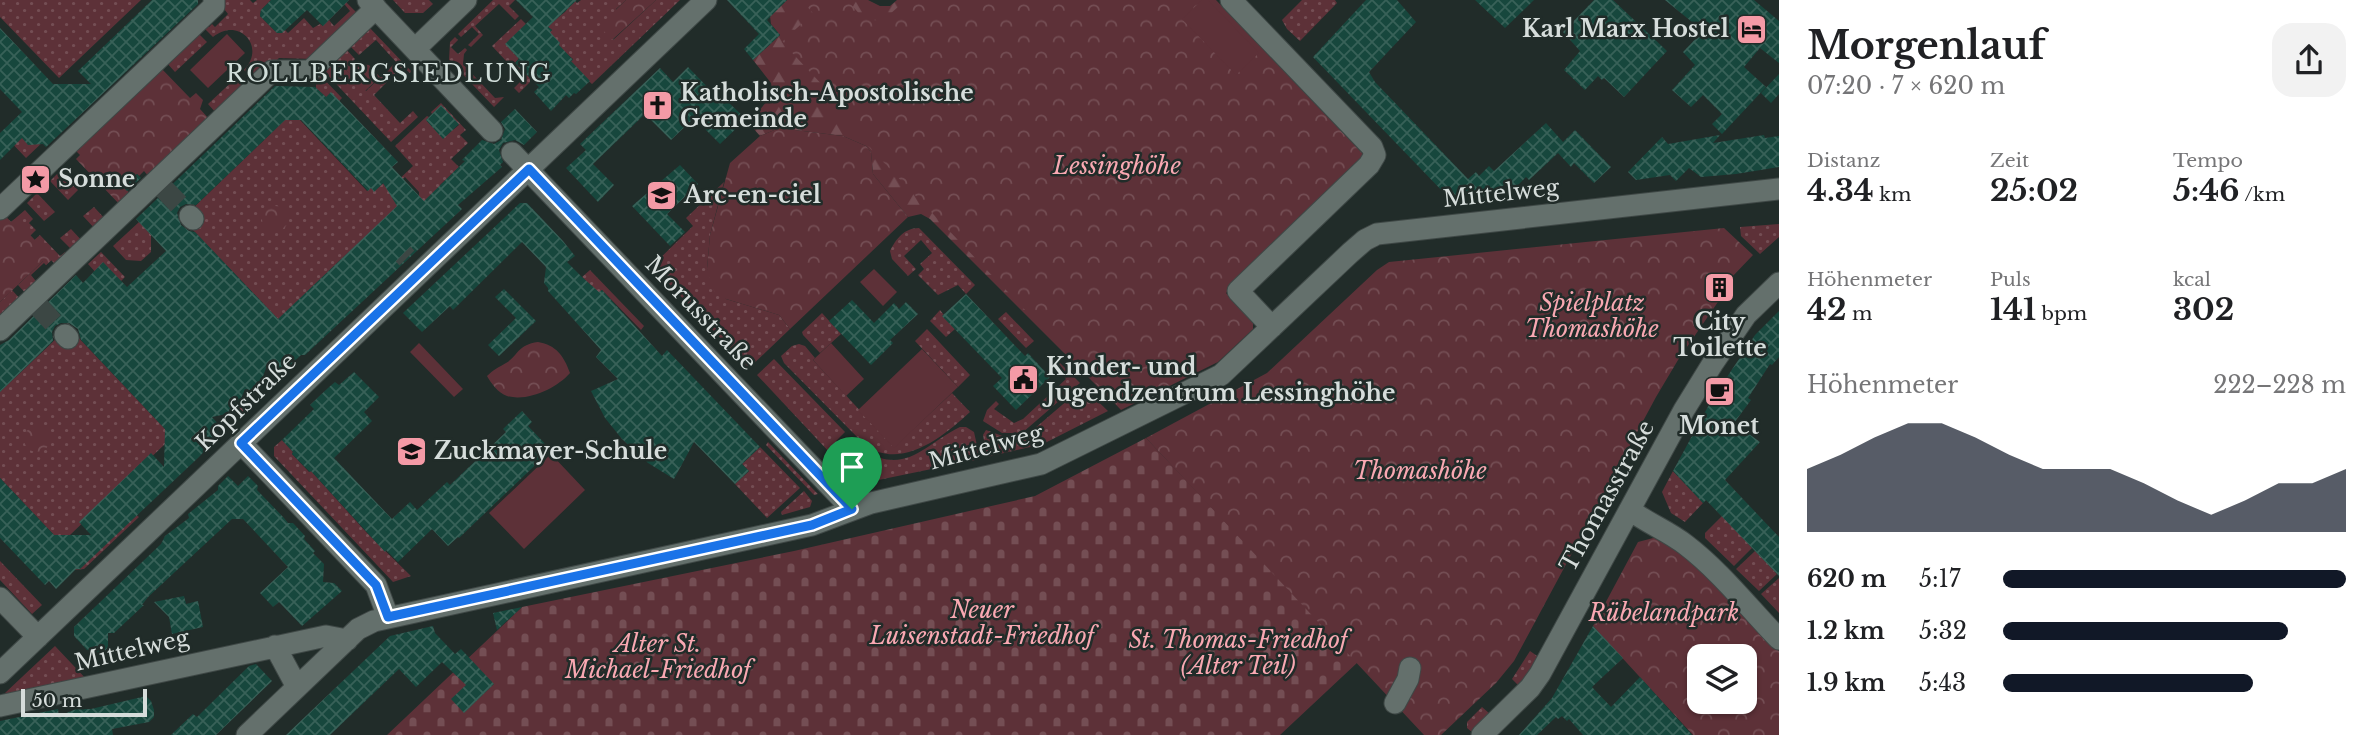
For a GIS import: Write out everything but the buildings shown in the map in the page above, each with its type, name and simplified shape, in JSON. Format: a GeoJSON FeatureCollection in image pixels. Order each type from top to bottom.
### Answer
{"type":"FeatureCollection","features":[{"type":"Feature","properties":{"kind":"street"},"geometry":{"type":"LineString","coordinates":[[0,209],[214,6],[214,0]]}},
{"type":"Feature","properties":{"kind":"street"},"geometry":{"type":"LineString","coordinates":[[415,49],[466,0]]}},
{"type":"Feature","properties":{"kind":"street","name":"Kopfstraße"},"geometry":{"type":"LineString","coordinates":[[0,673],[706,0]]}},
{"type":"Feature","properties":{"kind":"street"},"geometry":{"type":"LineString","coordinates":[[1231,0],[1372,147],[1375,155],[1369,165],[1238,292],[1272,327]]}},
{"type":"Feature","properties":{"kind":"street"},"geometry":{"type":"LineString","coordinates":[[0,330],[36,303],[160,185],[272,71],[310,71],[372,4],[492,131]]}},
{"type":"Feature","properties":{"kind":"street","name":"Morusstraße"},"geometry":{"type":"LineString","coordinates":[[512,152],[852,509]]}},
{"type":"Feature","properties":{"kind":"street","name":"Mittelweg"},"geometry":{"type":"LineString","coordinates":[[0,706],[275,646],[326,636],[353,634],[388,617],[812,525],[871,503],[1041,464],[1221,375],[1365,240],[1386,232],[1779,189]]}},
{"type":"Feature","properties":{"kind":"street","name":"Thomasstraße"},"geometry":{"type":"LineString","coordinates":[[1482,735],[1530,688],[1540,674],[1684,410],[1746,315],[1779,283]]}},
{"type":"Feature","properties":{"kind":"street"},"geometry":{"type":"LineString","coordinates":[[241,443],[376,585],[388,617]]}},
{"type":"Feature","properties":{"kind":"street"},"geometry":{"type":"LineString","coordinates":[[1630,510],[1686,545],[1700,557],[1779,639]]}},
{"type":"Feature","properties":{"kind":"street"},"geometry":{"type":"LineString","coordinates":[[0,598],[37,637]]}},
{"type":"Feature","properties":{"kind":"street"},"geometry":{"type":"LineString","coordinates":[[247,735],[353,634]]}},
{"type":"Feature","properties":{"kind":"street"},"geometry":{"type":"LineString","coordinates":[[275,646],[297,687]]}},
{"type":"Feature","properties":{"kind":"street"},"geometry":{"type":"LineString","coordinates":[[1395,703],[1408,679],[1410,668]]}},
{"type":"Feature","properties":{"kind":"green space"},"geometry":{"type":"Polygon","coordinates":[[[0,0],[141,0],[59,78],[0,17],[0,0]]]}},
{"type":"Feature","properties":{"kind":"green space"},"geometry":{"type":"Polygon","coordinates":[[[225,0],[250,0],[253,3],[257,0],[271,0],[261,10],[260,16],[277,33],[285,30],[288,33],[304,18],[313,28],[320,24],[323,26],[329,20],[334,26],[350,11],[341,0],[359,15],[313,59],[279,58],[255,81],[244,70],[252,52],[251,43],[246,37],[232,30],[222,31],[213,37],[203,27],[212,24],[215,27],[228,14],[221,5],[225,0]]]}},
{"type":"Feature","properties":{"kind":"green space"},"geometry":{"type":"Polygon","coordinates":[[[393,0],[429,0],[433,4],[423,13],[405,13],[393,0]]]}},
{"type":"Feature","properties":{"kind":"green space"},"geometry":{"type":"Polygon","coordinates":[[[493,0],[515,0],[509,6],[519,16],[515,20],[499,4],[475,26],[483,35],[471,47],[468,45],[479,34],[472,27],[461,37],[458,34],[493,0]]]}},
{"type":"Feature","properties":{"kind":"green space"},"geometry":{"type":"Polygon","coordinates":[[[574,0],[577,3],[581,0],[626,0],[616,9],[613,40],[656,0],[680,0],[592,84],[569,63],[573,59],[557,46],[560,43],[549,34],[552,30],[547,26],[565,12],[574,0]]]}},
{"type":"Feature","properties":{"kind":"green space"},"geometry":{"type":"Polygon","coordinates":[[[626,0],[656,0],[612,40],[599,26],[626,0]]]}},
{"type":"Feature","properties":{"kind":"green space"},"geometry":{"type":"Polygon","coordinates":[[[787,0],[817,0],[1115,404],[930,219],[921,214],[908,217],[873,174],[871,152],[866,146],[843,136],[779,128],[760,136],[753,128],[752,119],[773,94],[771,83],[753,60],[780,35],[771,24],[770,16],[787,0]]]}},
{"type":"Feature","properties":{"kind":"green space","name":"Lessinghöhe"},"geometry":{"type":"Polygon","coordinates":[[[801,0],[847,0],[864,19],[882,21],[906,0],[1216,0],[1364,155],[1359,166],[1226,293],[1253,321],[1253,329],[1218,362],[1121,410],[819,95],[826,89],[782,42],[813,13],[801,0]]]}},
{"type":"Feature","properties":{"kind":"green space"},"geometry":{"type":"Polygon","coordinates":[[[831,0],[868,0],[880,6],[890,6],[897,0],[928,0],[899,46],[831,0]]]}},
{"type":"Feature","properties":{"kind":"green space"},"geometry":{"type":"Polygon","coordinates":[[[1202,0],[1208,0],[1259,53],[1236,75],[1182,19],[1202,0]]]}},
{"type":"Feature","properties":{"kind":"green space"},"geometry":{"type":"Polygon","coordinates":[[[1302,0],[1335,0],[1337,3],[1300,41],[1282,20],[1302,0]]]}},
{"type":"Feature","properties":{"kind":"green space"},"geometry":{"type":"Polygon","coordinates":[[[521,19],[526,24],[520,57],[515,63],[530,78],[530,82],[519,93],[514,88],[523,79],[492,46],[521,19]]]}},
{"type":"Feature","properties":{"kind":"green space"},"geometry":{"type":"Polygon","coordinates":[[[368,26],[410,73],[403,67],[393,77],[387,71],[396,62],[376,40],[359,55],[349,45],[368,26]]]}},
{"type":"Feature","properties":{"kind":"green space"},"geometry":{"type":"Polygon","coordinates":[[[197,32],[207,42],[175,72],[166,62],[197,32]]]}},
{"type":"Feature","properties":{"kind":"green space"},"geometry":{"type":"Polygon","coordinates":[[[227,34],[245,53],[208,88],[190,70],[227,34]]]}},
{"type":"Feature","properties":{"kind":"green space"},"geometry":{"type":"Polygon","coordinates":[[[455,37],[458,40],[451,47],[458,54],[465,48],[467,50],[463,64],[495,98],[504,97],[494,107],[449,60],[450,42],[455,37]]]}},
{"type":"Feature","properties":{"kind":"green space"},"geometry":{"type":"Polygon","coordinates":[[[345,48],[355,59],[345,69],[366,91],[384,74],[389,80],[374,95],[400,123],[413,111],[418,117],[391,142],[322,69],[345,48]]]}},
{"type":"Feature","properties":{"kind":"green space"},"geometry":{"type":"Polygon","coordinates":[[[349,65],[369,65],[380,77],[365,91],[345,69],[349,65]]]}},
{"type":"Feature","properties":{"kind":"green space"},"geometry":{"type":"Polygon","coordinates":[[[160,67],[190,98],[196,93],[203,100],[200,109],[210,120],[150,178],[144,171],[139,176],[137,174],[124,187],[133,197],[122,207],[76,159],[80,155],[72,147],[160,67]]]}},
{"type":"Feature","properties":{"kind":"green space"},"geometry":{"type":"Polygon","coordinates":[[[318,73],[342,98],[339,101],[326,97],[316,88],[318,73]]]}},
{"type":"Feature","properties":{"kind":"green space"},"geometry":{"type":"Polygon","coordinates":[[[239,75],[248,85],[217,114],[208,104],[239,75]]]}},
{"type":"Feature","properties":{"kind":"green space"},"geometry":{"type":"Polygon","coordinates":[[[441,103],[466,130],[460,135],[468,143],[451,159],[459,167],[440,185],[444,191],[429,203],[419,202],[419,192],[405,177],[391,190],[417,217],[279,320],[190,227],[190,211],[285,120],[300,120],[367,191],[371,188],[374,191],[384,183],[390,188],[413,166],[395,146],[427,116],[429,117],[426,120],[443,138],[459,125],[441,106],[432,114],[441,103]]]}},
{"type":"Feature","properties":{"kind":"green space"},"geometry":{"type":"Polygon","coordinates":[[[779,128],[843,136],[866,146],[871,152],[873,174],[908,217],[790,329],[779,315],[716,294],[707,269],[710,235],[730,163],[760,136],[779,128]]]}},
{"type":"Feature","properties":{"kind":"green space"},"geometry":{"type":"Polygon","coordinates":[[[6,137],[47,138],[26,158],[6,137]]]}},
{"type":"Feature","properties":{"kind":"green space"},"geometry":{"type":"Polygon","coordinates":[[[60,171],[78,190],[68,200],[50,181],[60,171]]]}},
{"type":"Feature","properties":{"kind":"green space"},"geometry":{"type":"Polygon","coordinates":[[[724,182],[710,235],[707,269],[726,299],[779,315],[790,329],[749,368],[652,266],[693,226],[686,218],[724,182]]]}},
{"type":"Feature","properties":{"kind":"green space"},"geometry":{"type":"Polygon","coordinates":[[[37,193],[55,212],[44,221],[27,203],[37,193]]]}},
{"type":"Feature","properties":{"kind":"green space"},"geometry":{"type":"Polygon","coordinates":[[[275,206],[284,210],[288,219],[284,228],[275,232],[266,228],[262,219],[266,210],[275,206]]]}},
{"type":"Feature","properties":{"kind":"green space"},"geometry":{"type":"Polygon","coordinates":[[[94,207],[107,221],[97,231],[83,216],[94,207]]]}},
{"type":"Feature","properties":{"kind":"green space"},"geometry":{"type":"Polygon","coordinates":[[[25,210],[33,219],[29,223],[36,230],[28,238],[0,238],[0,217],[3,214],[11,222],[25,210]]]}},
{"type":"Feature","properties":{"kind":"green space"},"geometry":{"type":"Polygon","coordinates":[[[4,215],[11,222],[15,219],[53,259],[46,265],[43,261],[0,302],[0,219],[4,215]]]}},
{"type":"Feature","properties":{"kind":"green space"},"geometry":{"type":"Polygon","coordinates":[[[139,222],[151,235],[151,252],[141,261],[126,260],[113,246],[139,222]]]}},
{"type":"Feature","properties":{"kind":"green space"},"geometry":{"type":"Polygon","coordinates":[[[1779,224],[1779,237],[1760,254],[1741,236],[1740,227],[1779,224]]]}},
{"type":"Feature","properties":{"kind":"green space"},"geometry":{"type":"Polygon","coordinates":[[[919,228],[975,285],[966,294],[958,285],[938,295],[918,275],[924,269],[920,264],[932,253],[921,240],[904,256],[916,269],[908,276],[892,259],[890,251],[898,238],[909,230],[919,228]]]}},
{"type":"Feature","properties":{"kind":"green space","name":"Thomashöhe"},"geometry":{"type":"Polygon","coordinates":[[[1724,228],[1753,255],[1731,278],[1727,275],[1712,290],[1720,299],[1656,397],[1514,661],[1496,683],[1441,735],[1424,735],[1146,438],[1267,373],[1377,270],[1389,262],[1724,228]]]}},
{"type":"Feature","properties":{"kind":"green space"},"geometry":{"type":"Polygon","coordinates":[[[71,229],[84,243],[74,252],[60,238],[71,229]]]}},
{"type":"Feature","properties":{"kind":"green space"},"geometry":{"type":"Polygon","coordinates":[[[40,235],[60,256],[65,252],[69,257],[58,267],[51,260],[46,265],[44,263],[31,275],[39,285],[28,296],[18,285],[43,261],[32,242],[40,235]]]}},
{"type":"Feature","properties":{"kind":"green space"},"geometry":{"type":"Polygon","coordinates":[[[101,252],[125,277],[112,290],[88,264],[101,252]]]}},
{"type":"Feature","properties":{"kind":"green space"},"geometry":{"type":"Polygon","coordinates":[[[874,269],[897,292],[883,306],[860,282],[874,269]]]}},
{"type":"Feature","properties":{"kind":"green space"},"geometry":{"type":"Polygon","coordinates":[[[590,270],[644,326],[641,330],[602,290],[597,294],[582,277],[590,270]]]}},
{"type":"Feature","properties":{"kind":"green space"},"geometry":{"type":"Polygon","coordinates":[[[12,290],[22,301],[0,322],[0,302],[12,290]]]}},
{"type":"Feature","properties":{"kind":"green space"},"geometry":{"type":"Polygon","coordinates":[[[940,310],[955,329],[946,337],[930,321],[940,310]]]}},
{"type":"Feature","properties":{"kind":"green space"},"geometry":{"type":"Polygon","coordinates":[[[1006,312],[1034,341],[1026,348],[998,319],[1006,312]]]}},
{"type":"Feature","properties":{"kind":"green space"},"geometry":{"type":"Polygon","coordinates":[[[822,313],[841,334],[820,353],[802,332],[822,313]]]}},
{"type":"Feature","properties":{"kind":"green space"},"geometry":{"type":"Polygon","coordinates":[[[927,329],[970,375],[958,387],[915,341],[927,329]]]}},
{"type":"Feature","properties":{"kind":"green space"},"geometry":{"type":"Polygon","coordinates":[[[60,335],[76,335],[165,429],[165,444],[70,535],[54,535],[0,478],[0,392],[60,335]]]}},
{"type":"Feature","properties":{"kind":"green space"},"geometry":{"type":"Polygon","coordinates":[[[538,342],[558,352],[570,373],[558,384],[533,395],[515,397],[501,393],[487,376],[522,348],[538,342]]]}},
{"type":"Feature","properties":{"kind":"green space"},"geometry":{"type":"Polygon","coordinates":[[[419,343],[463,389],[454,397],[410,352],[419,343]]]}},
{"type":"Feature","properties":{"kind":"green space"},"geometry":{"type":"Polygon","coordinates":[[[831,343],[864,379],[846,396],[813,360],[831,343]]]}},
{"type":"Feature","properties":{"kind":"green space"},"geometry":{"type":"Polygon","coordinates":[[[792,346],[805,346],[815,358],[813,360],[894,447],[952,393],[970,412],[921,448],[907,453],[879,452],[865,445],[784,363],[781,356],[792,346]]]}},
{"type":"Feature","properties":{"kind":"green space"},"geometry":{"type":"Polygon","coordinates":[[[922,349],[958,387],[894,448],[858,410],[922,349]]]}},
{"type":"Feature","properties":{"kind":"green space"},"geometry":{"type":"Polygon","coordinates":[[[774,359],[845,432],[836,441],[853,459],[863,451],[879,458],[904,459],[960,427],[966,427],[974,432],[980,459],[859,484],[757,375],[774,359]]]}},
{"type":"Feature","properties":{"kind":"green space"},"geometry":{"type":"Polygon","coordinates":[[[1054,359],[1080,383],[1022,433],[1002,433],[983,421],[987,410],[996,401],[999,404],[994,409],[1014,423],[1023,419],[1066,379],[1050,361],[1054,359]]]}},
{"type":"Feature","properties":{"kind":"green space"},"geometry":{"type":"Polygon","coordinates":[[[224,383],[249,410],[241,420],[236,420],[228,412],[231,413],[238,405],[224,383]]]}},
{"type":"Feature","properties":{"kind":"green space"},"geometry":{"type":"Polygon","coordinates":[[[1083,387],[1108,411],[1043,444],[987,457],[983,435],[986,430],[1008,438],[1027,435],[1083,387]]]}},
{"type":"Feature","properties":{"kind":"green space"},"geometry":{"type":"Polygon","coordinates":[[[37,426],[46,430],[50,439],[46,448],[37,452],[28,448],[24,439],[28,430],[37,426]]]}},
{"type":"Feature","properties":{"kind":"green space"},"geometry":{"type":"Polygon","coordinates":[[[1146,438],[1358,662],[1280,735],[387,735],[522,607],[794,551],[1035,496],[1146,438]]]}},
{"type":"Feature","properties":{"kind":"green space"},"geometry":{"type":"Polygon","coordinates":[[[282,440],[309,472],[311,471],[367,533],[411,576],[393,582],[274,456],[274,447],[282,440]]]}},
{"type":"Feature","properties":{"kind":"green space"},"geometry":{"type":"Polygon","coordinates":[[[768,442],[818,494],[814,495],[766,445],[768,442]]]}},
{"type":"Feature","properties":{"kind":"green space"},"geometry":{"type":"Polygon","coordinates":[[[760,447],[800,488],[767,518],[735,484],[749,471],[742,464],[760,447]]]}},
{"type":"Feature","properties":{"kind":"green space"},"geometry":{"type":"Polygon","coordinates":[[[551,454],[585,490],[524,549],[489,513],[551,454]]]}},
{"type":"Feature","properties":{"kind":"green space"},"geometry":{"type":"Polygon","coordinates":[[[1673,471],[1703,503],[1685,522],[1671,513],[1662,492],[1673,471]]]}},
{"type":"Feature","properties":{"kind":"green space"},"geometry":{"type":"Polygon","coordinates":[[[804,491],[812,501],[810,507],[782,515],[781,512],[804,491]]]}},
{"type":"Feature","properties":{"kind":"green space"},"geometry":{"type":"Polygon","coordinates":[[[135,514],[139,517],[84,569],[73,570],[135,514]]]}},
{"type":"Feature","properties":{"kind":"green space"},"geometry":{"type":"Polygon","coordinates":[[[1722,516],[1752,548],[1734,566],[1705,538],[1705,533],[1722,516]]]}},
{"type":"Feature","properties":{"kind":"green space","name":"Rübelandpark"},"geometry":{"type":"Polygon","coordinates":[[[1657,537],[1695,563],[1779,651],[1779,735],[1693,735],[1593,626],[1638,542],[1657,537]]]}},
{"type":"Feature","properties":{"kind":"green space"},"geometry":{"type":"Polygon","coordinates":[[[1755,551],[1777,574],[1759,591],[1736,569],[1755,551]]]}},
{"type":"Feature","properties":{"kind":"green space"},"geometry":{"type":"Polygon","coordinates":[[[0,561],[42,605],[32,614],[0,580],[0,561]]]}},
{"type":"Feature","properties":{"kind":"green space"},"geometry":{"type":"Polygon","coordinates":[[[1779,578],[1779,613],[1761,594],[1779,578]]]}},
{"type":"Feature","properties":{"kind":"green space"},"geometry":{"type":"Polygon","coordinates":[[[55,646],[89,682],[10,699],[5,693],[55,646]]]}},
{"type":"Feature","properties":{"kind":"green space"},"geometry":{"type":"Polygon","coordinates":[[[1530,651],[1540,658],[1519,686],[1512,679],[1530,651]]]}},
{"type":"Feature","properties":{"kind":"green space"},"geometry":{"type":"Polygon","coordinates":[[[1482,707],[1490,714],[1473,733],[1467,728],[1467,722],[1482,707]]]}},
{"type":"Feature","properties":{"kind":"tunnel"},"geometry":{"type":"LineString","coordinates":[[164,189],[190,216]]}},
{"type":"Feature","properties":{"kind":"tunnel"},"geometry":{"type":"LineString","coordinates":[[403,254],[407,258]]}},
{"type":"Feature","properties":{"kind":"tunnel"},"geometry":{"type":"LineString","coordinates":[[39,307],[65,335]]}},
{"type":"Feature","properties":{"kind":"place","name":"Karl Marx Hostel"},"geometry":{"type":"Point","coordinates":[1752,29]}},
{"type":"Feature","properties":{"kind":"place","name":"Katholisch-Apostolische Gemeinde"},"geometry":{"type":"Point","coordinates":[657,106]}},
{"type":"Feature","properties":{"kind":"place","name":"Sonne"},"geometry":{"type":"Point","coordinates":[35,179]}},
{"type":"Feature","properties":{"kind":"place","name":"Arc-en-ciel"},"geometry":{"type":"Point","coordinates":[661,195]}},
{"type":"Feature","properties":{"kind":"place","name":"City Toilette"},"geometry":{"type":"Point","coordinates":[1720,288]}},
{"type":"Feature","properties":{"kind":"place","name":"Kinder- und Jugendzentrum Lessinghöhe"},"geometry":{"type":"Point","coordinates":[1023,380]}},
{"type":"Feature","properties":{"kind":"place","name":"Monet"},"geometry":{"type":"Point","coordinates":[1719,392]}},
{"type":"Feature","properties":{"kind":"place","name":"Zuckmayer-Schule"},"geometry":{"type":"Point","coordinates":[411,451]}},
{"type":"Feature","properties":{"kind":"district","name":"ROLLBERGSIEDLUNG"},"geometry":{"type":"Point","coordinates":[389,73]}},
{"type":"Feature","properties":{"kind":"route"},"geometry":{"type":"LineString","coordinates":[[529,169],[852,509],[812,525],[388,617],[376,585],[241,443],[529,169]]}},
{"type":"Feature","properties":{"kind":"park label","name":"Spielplatz Thomashöhe"},"geometry":{"type":"Point","coordinates":[1592,316]}},
{"type":"Feature","properties":{"kind":"park label","name":"Neuer Luisenstadt-Friedhof"},"geometry":{"type":"Point","coordinates":[982,623]}},
{"type":"Feature","properties":{"kind":"park label","name":"St. Thomas-Friedhof (Alter Teil)"},"geometry":{"type":"Point","coordinates":[1238,653]}},
{"type":"Feature","properties":{"kind":"park label","name":"Alter St. Michael-Friedhof"},"geometry":{"type":"Point","coordinates":[658,657]}}]}
